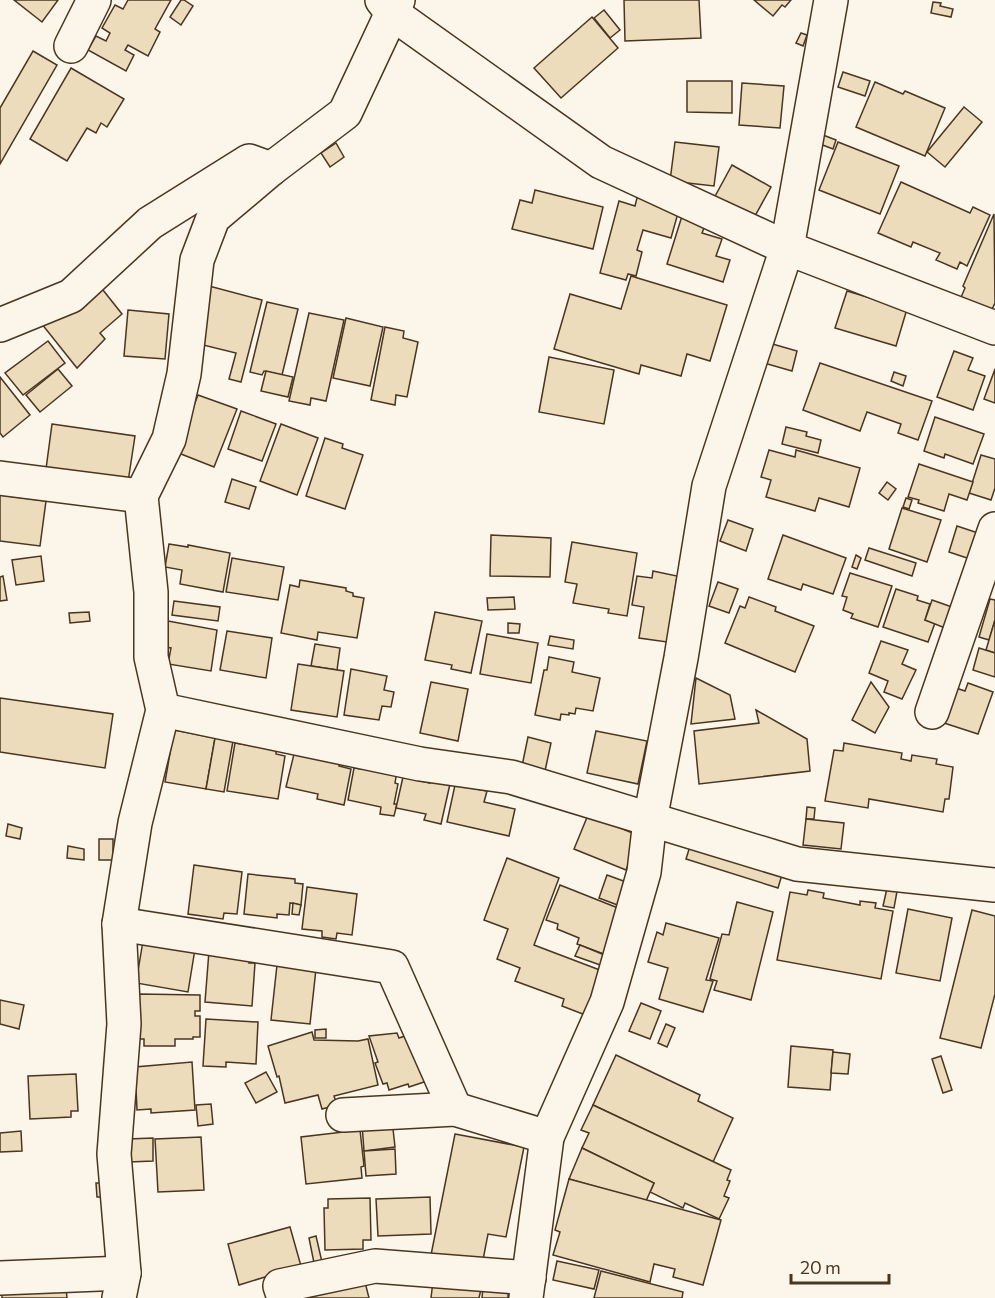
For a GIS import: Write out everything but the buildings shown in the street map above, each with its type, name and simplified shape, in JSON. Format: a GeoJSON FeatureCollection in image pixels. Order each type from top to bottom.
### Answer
{"type":"FeatureCollection","features":[{"type":"Feature","properties":{"kind":"street"},"geometry":{"type":"LineString","coordinates":[[71,46],[94,0]]}},
{"type":"Feature","properties":{"kind":"street"},"geometry":{"type":"LineString","coordinates":[[284,1298],[280,1286],[375,1266],[527,1288],[547,1137],[607,1002],[644,872],[650,820],[681,658],[709,486],[787,248],[827,2]]}},
{"type":"Feature","properties":{"kind":"street"},"geometry":{"type":"LineString","coordinates":[[0,1278],[121,1286],[114,1154],[124,1024],[119,924],[135,823],[163,710],[151,657],[151,592],[141,496],[169,439],[184,374],[196,260],[213,218],[271,169],[345,113],[391,4],[601,162],[787,248],[995,328]]}},
{"type":"Feature","properties":{"kind":"street"},"geometry":{"type":"LineString","coordinates":[[0,325],[72,296],[150,223],[249,161],[271,169]]}},
{"type":"Feature","properties":{"kind":"street"},"geometry":{"type":"LineString","coordinates":[[0,478],[141,496]]}},
{"type":"Feature","properties":{"kind":"street"},"geometry":{"type":"LineString","coordinates":[[933,712],[995,529]]}},
{"type":"Feature","properties":{"kind":"street"},"geometry":{"type":"LineString","coordinates":[[163,710],[420,764],[511,777],[797,864],[995,885]]}},
{"type":"Feature","properties":{"kind":"street"},"geometry":{"type":"LineString","coordinates":[[119,924],[392,967],[456,1109]]}},
{"type":"Feature","properties":{"kind":"street"},"geometry":{"type":"LineString","coordinates":[[343,1115],[456,1109],[547,1137]]}}]}
